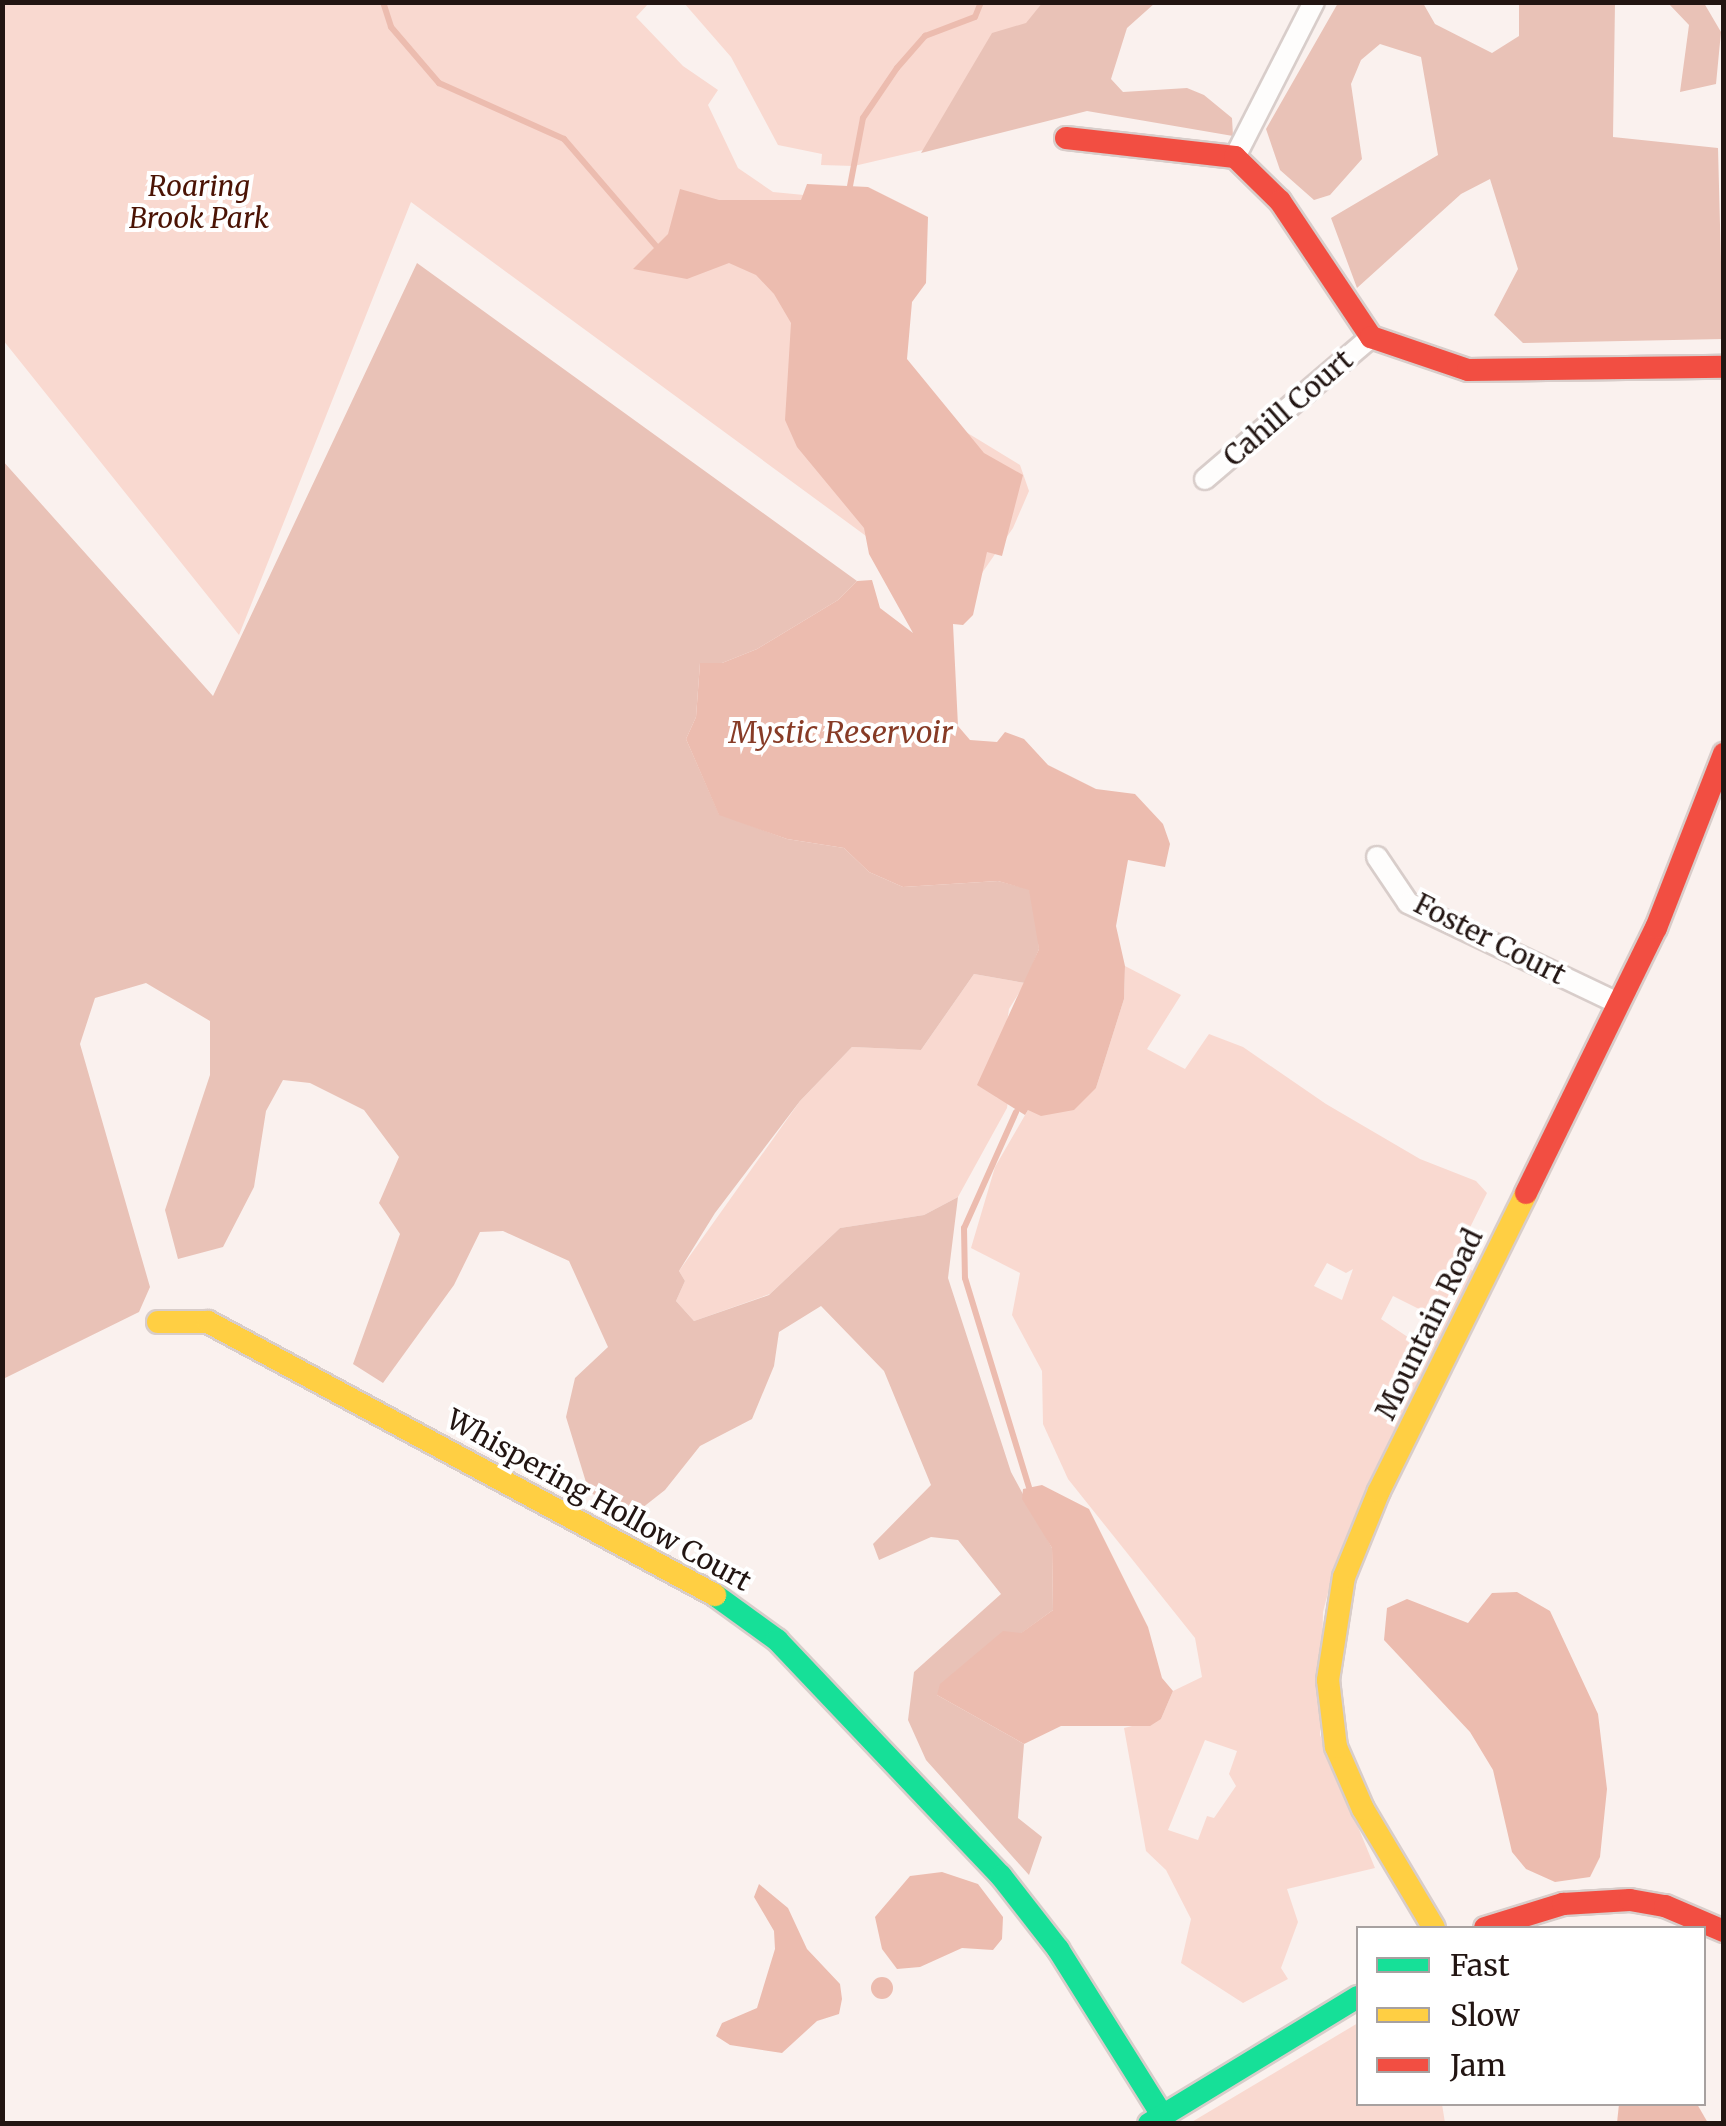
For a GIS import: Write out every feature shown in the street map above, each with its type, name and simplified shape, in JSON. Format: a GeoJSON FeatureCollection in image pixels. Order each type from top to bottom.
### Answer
{"type":"FeatureCollection","features":[{"type":"Feature","properties":{"kind":"street"},"geometry":{"type":"LineString","coordinates":[[1235,157],[1314,2]]}},
{"type":"Feature","properties":{"kind":"street"},"geometry":{"type":"LineString","coordinates":[[1066,138],[1235,157],[1280,201],[1370,337],[1468,370],[1724,367]]}},
{"type":"Feature","properties":{"kind":"street","name":"Cahill Court"},"geometry":{"type":"LineString","coordinates":[[1205,479],[1370,337]]}},
{"type":"Feature","properties":{"kind":"street","name":"Mountain Road"},"geometry":{"type":"LineString","coordinates":[[1433,1926],[1363,1809],[1336,1747],[1328,1680],[1335,1613],[1362,1528],[1698,834],[1724,754]]}},
{"type":"Feature","properties":{"kind":"street","name":"Foster Court"},"geometry":{"type":"LineString","coordinates":[[1377,857],[1408,903],[1618,1003]]}},
{"type":"Feature","properties":{"kind":"street","name":"Whispering Hollow Court"},"geometry":{"type":"LineString","coordinates":[[158,1322],[208,1322],[727,1600],[777,1640],[1001,1876],[1058,1949],[1156,2119]]}},
{"type":"Feature","properties":{"kind":"street"},"geometry":{"type":"LineString","coordinates":[[1492,1926],[1563,1904],[1630,1900],[1665,1906],[1724,1932]]}},
{"type":"Feature","properties":{"kind":"street"},"geometry":{"type":"LineString","coordinates":[[1156,2119],[1356,1998]]}},
{"type":"Feature","properties":{"kind":"green space","name":"Roaring Brook Park"},"geometry":{"type":"Polygon","coordinates":[[[2,3],[649,3],[636,17],[683,66],[718,90],[708,105],[738,168],[773,192],[835,198],[891,360],[938,415],[1020,465],[1029,491],[1013,528],[960,605],[411,202],[239,635],[3,340],[2,3]]]}},
{"type":"Feature","properties":{"kind":"green space"},"geometry":{"type":"Polygon","coordinates":[[[684,3],[1057,3],[970,139],[854,166],[821,165],[822,154],[778,145],[731,57],[684,3]]]}},
{"type":"Feature","properties":{"kind":"green space"},"geometry":{"type":"Polygon","coordinates":[[[1125,966],[1181,995],[1147,1049],[1185,1069],[1209,1034],[1243,1047],[1326,1104],[1420,1159],[1476,1181],[1487,1193],[1454,1260],[1475,1272],[1336,1562],[1323,1612],[1320,1735],[1375,1868],[1287,1889],[1298,1922],[1281,1968],[1288,1979],[1243,2003],[1181,1963],[1191,1919],[1166,1870],[1146,1851],[1124,1728],[1161,1719],[1173,1691],[1202,1677],[1195,1638],[1068,1479],[1043,1424],[1042,1371],[1012,1315],[1020,1273],[971,1248],[995,1167],[1028,1110],[1096,1088],[1124,999],[1125,966]],[[1327,1263],[1314,1286],[1342,1300],[1353,1269],[1346,1273],[1327,1263]],[[1393,1296],[1381,1319],[1421,1346],[1435,1317],[1393,1296]],[[1205,1740],[1168,1830],[1198,1840],[1207,1816],[1214,1818],[1236,1786],[1229,1774],[1237,1751],[1205,1740]]]}},
{"type":"Feature","properties":{"kind":"green space"},"geometry":{"type":"Polygon","coordinates":[[[974,974],[1025,983],[1009,1009],[996,1097],[1008,1101],[1007,1108],[958,1197],[924,1215],[840,1228],[770,1294],[694,1321],[676,1301],[685,1281],[679,1271],[800,1101],[852,1047],[921,1050],[974,974]]]}},
{"type":"Feature","properties":{"kind":"green space"},"geometry":{"type":"Polygon","coordinates":[[[1356,2024],[1356,2106],[1442,2106],[1445,2123],[1190,2123],[1356,2024]]]}},
{"type":"Feature","properties":{"kind":"shaded area"},"geometry":{"type":"Polygon","coordinates":[[[1043,2],[1155,3],[1127,28],[1111,79],[1123,92],[1187,88],[1204,95],[1232,118],[1233,136],[1087,111],[921,153],[992,33],[1026,23],[1043,2]]]}},
{"type":"Feature","properties":{"kind":"shaded area"},"geometry":{"type":"Polygon","coordinates":[[[1338,3],[1423,3],[1435,24],[1492,53],[1519,36],[1519,3],[1615,3],[1613,137],[1718,148],[1723,339],[1523,343],[1494,315],[1518,269],[1490,179],[1461,194],[1357,288],[1331,218],[1438,155],[1421,57],[1380,44],[1361,60],[1351,84],[1362,159],[1330,195],[1314,200],[1280,170],[1266,129],[1338,3]]]}},
{"type":"Feature","properties":{"kind":"shaded area"},"geometry":{"type":"Polygon","coordinates":[[[1668,3],[1704,3],[1721,32],[1716,84],[1680,92],[1689,25],[1668,3]]]}},
{"type":"Feature","properties":{"kind":"shaded area"},"geometry":{"type":"Polygon","coordinates":[[[417,263],[857,581],[838,600],[757,649],[722,663],[700,663],[696,717],[686,739],[719,814],[787,839],[844,848],[869,872],[903,887],[998,881],[1029,889],[1036,908],[1039,949],[1025,983],[974,974],[921,1050],[852,1047],[800,1101],[715,1213],[679,1271],[685,1281],[676,1301],[694,1321],[769,1295],[840,1228],[924,1215],[958,1197],[948,1278],[1011,1472],[1052,1548],[1053,1610],[937,1695],[1024,1744],[1018,1818],[1042,1837],[1029,1875],[926,1760],[908,1720],[914,1672],[1001,1594],[958,1540],[931,1537],[879,1560],[873,1544],[931,1485],[884,1371],[821,1306],[779,1332],[774,1366],[752,1419],[700,1446],[665,1490],[637,1512],[619,1508],[589,1492],[566,1417],[575,1378],[608,1347],[569,1261],[503,1231],[480,1232],[454,1285],[383,1383],[353,1364],[400,1234],[379,1203],[399,1157],[364,1110],[310,1083],[283,1080],[266,1111],[254,1187],[223,1247],[178,1259],[165,1210],[210,1075],[210,1021],[146,983],[95,998],[80,1044],[150,1287],[139,1312],[3,1379],[2,460],[213,696],[417,263]]]}},
{"type":"Feature","properties":{"kind":"water","name":"Mystic Reservoir"},"geometry":{"type":"Polygon","coordinates":[[[807,184],[868,187],[928,217],[926,283],[912,302],[907,359],[984,453],[1023,475],[1002,556],[987,552],[973,615],[963,625],[953,624],[958,726],[970,740],[997,742],[1005,732],[1024,739],[1048,765],[1096,789],[1135,794],[1163,824],[1170,844],[1165,867],[1128,860],[1116,926],[1125,966],[1124,999],[1096,1088],[1074,1110],[1041,1116],[1028,1110],[1025,1115],[977,1085],[1039,949],[1029,890],[998,881],[903,887],[869,872],[844,848],[787,839],[719,815],[686,739],[696,717],[700,663],[722,663],[757,649],[838,600],[857,581],[872,580],[880,608],[913,633],[869,554],[864,528],[797,447],[785,420],[791,323],[774,294],[756,275],[729,263],[687,279],[633,269],[668,234],[680,189],[719,200],[801,200],[807,184]]]}},
{"type":"Feature","properties":{"kind":"water"},"geometry":{"type":"Polygon","coordinates":[[[1042,1485],[1089,1509],[1148,1627],[1162,1678],[1173,1691],[1161,1719],[1150,1726],[1061,1726],[1024,1744],[937,1695],[940,1684],[1003,1631],[1021,1633],[1053,1610],[1052,1548],[1022,1499],[1023,1489],[1042,1485]]]}},
{"type":"Feature","properties":{"kind":"water"},"geometry":{"type":"Polygon","coordinates":[[[1517,1592],[1550,1611],[1598,1714],[1607,1789],[1600,1857],[1590,1877],[1555,1882],[1526,1869],[1512,1852],[1493,1770],[1470,1732],[1384,1640],[1387,1608],[1407,1599],[1468,1623],[1492,1593],[1517,1592]]]}},
{"type":"Feature","properties":{"kind":"water"},"geometry":{"type":"Polygon","coordinates":[[[942,1872],[978,1884],[1003,1917],[1002,1939],[993,1950],[962,1948],[920,1967],[897,1969],[882,1949],[875,1917],[910,1876],[942,1872]]]}},
{"type":"Feature","properties":{"kind":"water"},"geometry":{"type":"Polygon","coordinates":[[[759,1884],[788,1908],[807,1949],[840,1984],[839,2014],[817,2021],[782,2053],[730,2045],[716,2036],[722,2023],[757,2008],[775,1949],[774,1931],[754,1897],[759,1884]]]}},
{"type":"Feature","properties":{"kind":"water"},"geometry":{"type":"Polygon","coordinates":[[[882,1977],[890,1980],[890,1996],[882,1999],[874,1996],[871,1988],[874,1980],[882,1977]]]}},
{"type":"Feature","properties":{"kind":"water"},"geometry":{"type":"Polygon","coordinates":[[[1619,2106],[1698,2106],[1708,2123],[1617,2123],[1619,2106]]]}},
{"type":"Feature","properties":{"kind":"waterway"},"geometry":{"type":"LineString","coordinates":[[383,2],[391,27],[439,83],[564,139],[656,246]]}},
{"type":"Feature","properties":{"kind":"waterway"},"geometry":{"type":"LineString","coordinates":[[850,186],[863,118],[897,68],[925,36],[975,17],[981,2]]}},
{"type":"Feature","properties":{"kind":"waterway"},"geometry":{"type":"LineString","coordinates":[[1016,1112],[964,1228],[965,1278],[1029,1487]]}},
{"type":"Feature","properties":{"kind":"traffic: fast"},"geometry":{"type":"LineString","coordinates":[[715,1595],[777,1640],[1001,1876],[1058,1949],[1162,2115]]}},
{"type":"Feature","properties":{"kind":"traffic: fast"},"geometry":{"type":"LineString","coordinates":[[1149,2124],[1356,1998]]}},
{"type":"Feature","properties":{"kind":"traffic: slow"},"geometry":{"type":"LineString","coordinates":[[1433,1926],[1363,1809],[1336,1747],[1328,1680],[1344,1577],[1379,1491],[1526,1193]]}},
{"type":"Feature","properties":{"kind":"traffic: slow"},"geometry":{"type":"LineString","coordinates":[[158,1322],[208,1322],[715,1595]]}},
{"type":"Feature","properties":{"kind":"traffic: jam"},"geometry":{"type":"LineString","coordinates":[[1066,138],[1235,157],[1280,201],[1371,337],[1468,370],[1724,367]]}},
{"type":"Feature","properties":{"kind":"traffic: jam"},"geometry":{"type":"LineString","coordinates":[[1526,1193],[1656,928],[1724,754]]}},
{"type":"Feature","properties":{"kind":"traffic: jam"},"geometry":{"type":"LineString","coordinates":[[1492,1926],[1563,1904],[1630,1900],[1665,1906],[1724,1931]]}}]}
